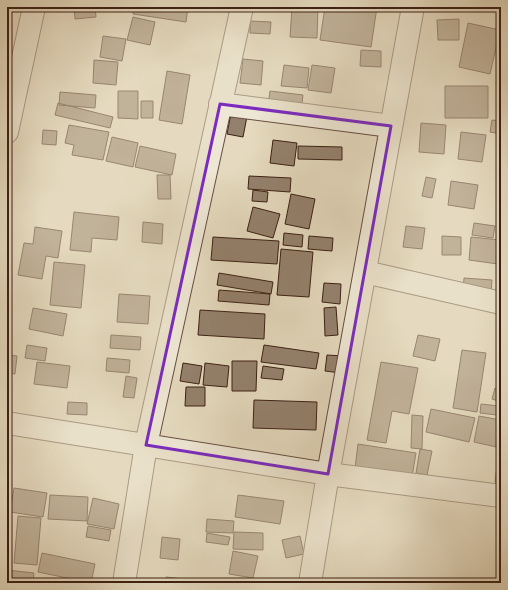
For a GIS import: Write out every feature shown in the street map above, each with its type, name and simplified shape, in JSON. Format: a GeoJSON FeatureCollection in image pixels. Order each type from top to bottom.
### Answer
{"type":"FeatureCollection","features":[{"type":"Feature","properties":{"kind":"street"},"geometry":{"type":"LineString","coordinates":[[7,132],[16,43],[34,7]]}},
{"type":"Feature","properties":{"kind":"street"},"geometry":{"type":"LineString","coordinates":[[124,583],[146,445],[242,7]]}},
{"type":"Feature","properties":{"kind":"street"},"geometry":{"type":"LineString","coordinates":[[310,583],[328,474],[413,7]]}},
{"type":"Feature","properties":{"kind":"street"},"geometry":{"type":"LineString","coordinates":[[220,104],[391,126]]}},
{"type":"Feature","properties":{"kind":"street"},"geometry":{"type":"LineString","coordinates":[[365,272],[501,303]]}},
{"type":"Feature","properties":{"kind":"street"},"geometry":{"type":"LineString","coordinates":[[7,423],[328,474],[501,496]]}},
{"type":"Feature","properties":{"kind":"highlighted area"},"geometry":{"type":"Polygon","coordinates":[[[220,104],[391,126],[328,474],[146,445],[220,104]]]}},
{"type":"Feature","properties":{"kind":"building"},"geometry":{"type":"Polygon","coordinates":[[[74,7],[95,7],[96,17],[75,19],[74,7]]]}},
{"type":"Feature","properties":{"kind":"building"},"geometry":{"type":"Polygon","coordinates":[[[113,7],[127,7],[127,10],[113,7]]]}},
{"type":"Feature","properties":{"kind":"building"},"geometry":{"type":"Polygon","coordinates":[[[134,7],[188,7],[186,22],[133,14],[134,7]]]}},
{"type":"Feature","properties":{"kind":"building"},"geometry":{"type":"Polygon","coordinates":[[[292,7],[318,7],[317,38],[290,37],[292,7]]]}},
{"type":"Feature","properties":{"kind":"building"},"geometry":{"type":"Polygon","coordinates":[[[325,7],[377,7],[371,47],[320,40],[325,7]]]}},
{"type":"Feature","properties":{"kind":"building"},"geometry":{"type":"Polygon","coordinates":[[[133,17],[155,22],[150,45],[127,40],[133,17]]]}},
{"type":"Feature","properties":{"kind":"building"},"geometry":{"type":"Polygon","coordinates":[[[459,19],[459,40],[438,40],[437,20],[459,19]]]}},
{"type":"Feature","properties":{"kind":"building"},"geometry":{"type":"Polygon","coordinates":[[[250,21],[271,22],[270,34],[250,33],[250,21]]]}},
{"type":"Feature","properties":{"kind":"building"},"geometry":{"type":"Polygon","coordinates":[[[468,23],[500,30],[490,74],[459,67],[468,23]]]}},
{"type":"Feature","properties":{"kind":"building"},"geometry":{"type":"Polygon","coordinates":[[[103,36],[126,39],[122,61],[100,57],[103,36]]]}},
{"type":"Feature","properties":{"kind":"building"},"geometry":{"type":"Polygon","coordinates":[[[361,50],[381,51],[381,67],[360,66],[361,50]]]}},
{"type":"Feature","properties":{"kind":"building"},"geometry":{"type":"Polygon","coordinates":[[[243,59],[263,61],[261,85],[240,83],[243,59]]]}},
{"type":"Feature","properties":{"kind":"building"},"geometry":{"type":"Polygon","coordinates":[[[94,60],[118,62],[116,85],[93,83],[94,60]]]}},
{"type":"Feature","properties":{"kind":"building"},"geometry":{"type":"Polygon","coordinates":[[[284,65],[309,68],[307,88],[281,86],[284,65]]]}},
{"type":"Feature","properties":{"kind":"building"},"geometry":{"type":"Polygon","coordinates":[[[312,65],[335,68],[331,93],[308,90],[312,65]]]}},
{"type":"Feature","properties":{"kind":"building"},"geometry":{"type":"Polygon","coordinates":[[[167,71],[190,75],[182,124],[159,120],[167,71]]]}},
{"type":"Feature","properties":{"kind":"building"},"geometry":{"type":"Polygon","coordinates":[[[445,86],[488,86],[488,118],[445,118],[445,86]]]}},
{"type":"Feature","properties":{"kind":"building"},"geometry":{"type":"Polygon","coordinates":[[[498,86],[501,86],[501,109],[498,109],[498,86]]]}},
{"type":"Feature","properties":{"kind":"building"},"geometry":{"type":"Polygon","coordinates":[[[118,91],[138,91],[138,119],[118,118],[118,91]]]}},
{"type":"Feature","properties":{"kind":"building"},"geometry":{"type":"Polygon","coordinates":[[[270,91],[303,95],[300,123],[266,119],[270,91]]]}},
{"type":"Feature","properties":{"kind":"building"},"geometry":{"type":"Polygon","coordinates":[[[60,92],[96,95],[95,108],[59,105],[60,92]]]}},
{"type":"Feature","properties":{"kind":"building"},"geometry":{"type":"Polygon","coordinates":[[[141,101],[153,101],[153,118],[141,118],[141,101]]]}},
{"type":"Feature","properties":{"kind":"building"},"geometry":{"type":"Polygon","coordinates":[[[58,103],[113,117],[110,128],[55,115],[58,103]]]}},
{"type":"Feature","properties":{"kind":"building"},"geometry":{"type":"Polygon","coordinates":[[[233,103],[249,106],[243,137],[227,134],[233,103]]]}},
{"type":"Feature","properties":{"kind":"building"},"geometry":{"type":"Polygon","coordinates":[[[492,120],[501,121],[501,134],[490,132],[492,120]]]}},
{"type":"Feature","properties":{"kind":"building"},"geometry":{"type":"Polygon","coordinates":[[[421,123],[446,125],[444,154],[419,152],[421,123]]]}},
{"type":"Feature","properties":{"kind":"building"},"geometry":{"type":"Polygon","coordinates":[[[69,125],[109,132],[103,160],[72,155],[74,145],[65,143],[69,125]]]}},
{"type":"Feature","properties":{"kind":"building"},"geometry":{"type":"Polygon","coordinates":[[[43,130],[57,131],[56,145],[42,144],[43,130]]]}},
{"type":"Feature","properties":{"kind":"building"},"geometry":{"type":"Polygon","coordinates":[[[461,132],[486,135],[482,162],[458,159],[461,132]]]}},
{"type":"Feature","properties":{"kind":"building"},"geometry":{"type":"Polygon","coordinates":[[[112,137],[138,143],[133,167],[106,161],[112,137]]]}},
{"type":"Feature","properties":{"kind":"building"},"geometry":{"type":"Polygon","coordinates":[[[273,140],[297,143],[294,166],[270,163],[273,140]]]}},
{"type":"Feature","properties":{"kind":"building"},"geometry":{"type":"Polygon","coordinates":[[[140,146],[176,154],[172,175],[135,167],[140,146]]]}},
{"type":"Feature","properties":{"kind":"building"},"geometry":{"type":"Polygon","coordinates":[[[298,146],[342,147],[342,160],[298,159],[298,146]]]}},
{"type":"Feature","properties":{"kind":"building"},"geometry":{"type":"Polygon","coordinates":[[[157,175],[170,175],[171,199],[158,199],[157,175]]]}},
{"type":"Feature","properties":{"kind":"building"},"geometry":{"type":"Polygon","coordinates":[[[249,176],[291,178],[290,192],[248,189],[249,176]]]}},
{"type":"Feature","properties":{"kind":"building"},"geometry":{"type":"Polygon","coordinates":[[[426,177],[436,179],[432,198],[422,196],[426,177]]]}},
{"type":"Feature","properties":{"kind":"building"},"geometry":{"type":"Polygon","coordinates":[[[451,181],[478,185],[474,209],[448,205],[451,181]]]}},
{"type":"Feature","properties":{"kind":"building"},"geometry":{"type":"Polygon","coordinates":[[[253,190],[268,192],[267,202],[252,201],[253,190]]]}},
{"type":"Feature","properties":{"kind":"building"},"geometry":{"type":"Polygon","coordinates":[[[291,194],[315,199],[309,229],[285,224],[291,194]]]}},
{"type":"Feature","properties":{"kind":"building"},"geometry":{"type":"Polygon","coordinates":[[[253,207],[280,214],[273,238],[247,231],[253,207]]]}},
{"type":"Feature","properties":{"kind":"building"},"geometry":{"type":"Polygon","coordinates":[[[74,212],[119,217],[117,240],[92,238],[91,252],[70,250],[74,212]]]}},
{"type":"Feature","properties":{"kind":"building"},"geometry":{"type":"Polygon","coordinates":[[[143,222],[163,224],[162,244],[142,242],[143,222]]]}},
{"type":"Feature","properties":{"kind":"building"},"geometry":{"type":"Polygon","coordinates":[[[474,223],[495,226],[493,238],[472,235],[474,223]]]}},
{"type":"Feature","properties":{"kind":"building"},"geometry":{"type":"Polygon","coordinates":[[[406,226],[425,228],[422,249],[403,247],[406,226]]]}},
{"type":"Feature","properties":{"kind":"building"},"geometry":{"type":"Polygon","coordinates":[[[35,227],[62,231],[58,258],[46,256],[42,279],[18,275],[24,243],[33,244],[35,227]]]}},
{"type":"Feature","properties":{"kind":"building"},"geometry":{"type":"Polygon","coordinates":[[[284,233],[303,235],[302,247],[283,245],[284,233]]]}},
{"type":"Feature","properties":{"kind":"building"},"geometry":{"type":"Polygon","coordinates":[[[309,236],[333,238],[332,251],[308,249],[309,236]]]}},
{"type":"Feature","properties":{"kind":"building"},"geometry":{"type":"Polygon","coordinates":[[[442,236],[461,237],[461,255],[442,255],[442,236]]]}},
{"type":"Feature","properties":{"kind":"building"},"geometry":{"type":"Polygon","coordinates":[[[213,237],[279,241],[277,264],[211,260],[213,237]]]}},
{"type":"Feature","properties":{"kind":"building"},"geometry":{"type":"Polygon","coordinates":[[[471,237],[500,240],[498,264],[469,260],[471,237]]]}},
{"type":"Feature","properties":{"kind":"building"},"geometry":{"type":"Polygon","coordinates":[[[281,249],[313,252],[309,297],[277,295],[281,249]]]}},
{"type":"Feature","properties":{"kind":"building"},"geometry":{"type":"Polygon","coordinates":[[[54,262],[85,265],[81,308],[50,305],[54,262]]]}},
{"type":"Feature","properties":{"kind":"building"},"geometry":{"type":"Polygon","coordinates":[[[219,273],[273,282],[271,294],[217,285],[219,273]]]}},
{"type":"Feature","properties":{"kind":"building"},"geometry":{"type":"Polygon","coordinates":[[[464,278],[492,280],[491,294],[463,292],[464,278]]]}},
{"type":"Feature","properties":{"kind":"building"},"geometry":{"type":"Polygon","coordinates":[[[324,283],[341,284],[340,304],[322,302],[324,283]]]}},
{"type":"Feature","properties":{"kind":"building"},"geometry":{"type":"Polygon","coordinates":[[[219,290],[270,294],[269,305],[218,301],[219,290]]]}},
{"type":"Feature","properties":{"kind":"building"},"geometry":{"type":"Polygon","coordinates":[[[119,294],[150,296],[148,324],[117,322],[119,294]]]}},
{"type":"Feature","properties":{"kind":"building"},"geometry":{"type":"Polygon","coordinates":[[[336,307],[338,335],[325,336],[324,308],[336,307]]]}},
{"type":"Feature","properties":{"kind":"building"},"geometry":{"type":"Polygon","coordinates":[[[33,308],[67,314],[63,336],[29,329],[33,308]]]}},
{"type":"Feature","properties":{"kind":"building"},"geometry":{"type":"Polygon","coordinates":[[[200,310],[265,314],[264,339],[198,335],[200,310]]]}},
{"type":"Feature","properties":{"kind":"building"},"geometry":{"type":"Polygon","coordinates":[[[111,335],[141,337],[140,350],[110,348],[111,335]]]}},
{"type":"Feature","properties":{"kind":"building"},"geometry":{"type":"Polygon","coordinates":[[[418,335],[440,339],[435,361],[413,356],[418,335]]]}},
{"type":"Feature","properties":{"kind":"building"},"geometry":{"type":"Polygon","coordinates":[[[27,345],[47,348],[45,361],[25,358],[27,345]]]}},
{"type":"Feature","properties":{"kind":"building"},"geometry":{"type":"Polygon","coordinates":[[[264,345],[319,353],[316,369],[261,362],[264,345]]]}},
{"type":"Feature","properties":{"kind":"building"},"geometry":{"type":"Polygon","coordinates":[[[462,350],[486,353],[477,412],[453,408],[462,350]]]}},
{"type":"Feature","properties":{"kind":"building"},"geometry":{"type":"Polygon","coordinates":[[[7,355],[17,356],[15,374],[7,373],[7,355]]]}},
{"type":"Feature","properties":{"kind":"building"},"geometry":{"type":"Polygon","coordinates":[[[327,355],[343,356],[341,373],[325,371],[327,355]]]}},
{"type":"Feature","properties":{"kind":"building"},"geometry":{"type":"Polygon","coordinates":[[[107,358],[130,360],[129,373],[106,371],[107,358]]]}},
{"type":"Feature","properties":{"kind":"building"},"geometry":{"type":"Polygon","coordinates":[[[232,361],[257,361],[256,391],[232,391],[232,361]]]}},
{"type":"Feature","properties":{"kind":"building"},"geometry":{"type":"Polygon","coordinates":[[[37,362],[70,366],[67,388],[34,384],[37,362]]]}},
{"type":"Feature","properties":{"kind":"building"},"geometry":{"type":"Polygon","coordinates":[[[381,362],[418,368],[409,414],[392,411],[386,443],[367,440],[381,362]]]}},
{"type":"Feature","properties":{"kind":"building"},"geometry":{"type":"Polygon","coordinates":[[[183,363],[202,366],[199,384],[180,381],[183,363]]]}},
{"type":"Feature","properties":{"kind":"building"},"geometry":{"type":"Polygon","coordinates":[[[205,363],[229,366],[227,387],[203,385],[205,363]]]}},
{"type":"Feature","properties":{"kind":"building"},"geometry":{"type":"Polygon","coordinates":[[[263,366],[284,369],[282,380],[261,378],[263,366]]]}},
{"type":"Feature","properties":{"kind":"building"},"geometry":{"type":"Polygon","coordinates":[[[126,376],[137,378],[134,398],[123,397],[126,376]]]}},
{"type":"Feature","properties":{"kind":"building"},"geometry":{"type":"Polygon","coordinates":[[[186,387],[205,387],[205,406],[185,406],[186,387]]]}},
{"type":"Feature","properties":{"kind":"building"},"geometry":{"type":"Polygon","coordinates":[[[495,388],[501,390],[501,402],[492,399],[495,388]]]}},
{"type":"Feature","properties":{"kind":"building"},"geometry":{"type":"Polygon","coordinates":[[[254,400],[317,402],[316,430],[253,428],[254,400]]]}},
{"type":"Feature","properties":{"kind":"building"},"geometry":{"type":"Polygon","coordinates":[[[68,402],[87,403],[87,415],[67,414],[68,402]]]}},
{"type":"Feature","properties":{"kind":"building"},"geometry":{"type":"Polygon","coordinates":[[[481,404],[499,406],[497,415],[480,413],[481,404]]]}},
{"type":"Feature","properties":{"kind":"building"},"geometry":{"type":"Polygon","coordinates":[[[431,409],[475,418],[469,442],[426,432],[431,409]]]}},
{"type":"Feature","properties":{"kind":"building"},"geometry":{"type":"Polygon","coordinates":[[[412,415],[423,416],[422,449],[411,448],[412,415]]]}},
{"type":"Feature","properties":{"kind":"building"},"geometry":{"type":"Polygon","coordinates":[[[479,416],[501,420],[501,448],[474,442],[479,416]]]}},
{"type":"Feature","properties":{"kind":"building"},"geometry":{"type":"Polygon","coordinates":[[[358,444],[416,453],[412,477],[355,468],[358,444]]]}},
{"type":"Feature","properties":{"kind":"building"},"geometry":{"type":"Polygon","coordinates":[[[420,449],[432,451],[427,475],[416,473],[420,449]]]}},
{"type":"Feature","properties":{"kind":"building"},"geometry":{"type":"Polygon","coordinates":[[[497,466],[501,466],[501,483],[495,482],[497,466]]]}},
{"type":"Feature","properties":{"kind":"building"},"geometry":{"type":"Polygon","coordinates":[[[14,488],[47,493],[43,517],[10,512],[14,488]]]}},
{"type":"Feature","properties":{"kind":"building"},"geometry":{"type":"Polygon","coordinates":[[[50,495],[88,497],[87,521],[48,519],[50,495]]]}},
{"type":"Feature","properties":{"kind":"building"},"geometry":{"type":"Polygon","coordinates":[[[238,495],[284,501],[280,524],[235,517],[238,495]]]}},
{"type":"Feature","properties":{"kind":"building"},"geometry":{"type":"Polygon","coordinates":[[[93,498],[119,504],[114,529],[87,524],[93,498]]]}},
{"type":"Feature","properties":{"kind":"building"},"geometry":{"type":"Polygon","coordinates":[[[18,516],[41,518],[37,565],[14,563],[18,516]]]}},
{"type":"Feature","properties":{"kind":"building"},"geometry":{"type":"Polygon","coordinates":[[[207,519],[234,521],[233,533],[206,532],[207,519]]]}},
{"type":"Feature","properties":{"kind":"building"},"geometry":{"type":"Polygon","coordinates":[[[88,526],[111,530],[109,541],[86,537],[88,526]]]}},
{"type":"Feature","properties":{"kind":"building"},"geometry":{"type":"Polygon","coordinates":[[[234,532],[263,533],[263,550],[233,549],[234,532]]]}},
{"type":"Feature","properties":{"kind":"building"},"geometry":{"type":"Polygon","coordinates":[[[207,533],[230,537],[228,545],[206,542],[207,533]]]}},
{"type":"Feature","properties":{"kind":"building"},"geometry":{"type":"Polygon","coordinates":[[[300,536],[304,554],[286,558],[282,540],[300,536]]]}},
{"type":"Feature","properties":{"kind":"building"},"geometry":{"type":"Polygon","coordinates":[[[162,537],[180,539],[178,560],[160,558],[162,537]]]}},
{"type":"Feature","properties":{"kind":"building"},"geometry":{"type":"Polygon","coordinates":[[[233,551],[258,556],[253,578],[229,574],[233,551]]]}},
{"type":"Feature","properties":{"kind":"building"},"geometry":{"type":"Polygon","coordinates":[[[42,553],[95,564],[91,583],[38,572],[42,553]]]}},
{"type":"Feature","properties":{"kind":"building"},"geometry":{"type":"Polygon","coordinates":[[[7,570],[34,573],[33,583],[7,583],[7,570]]]}},
{"type":"Feature","properties":{"kind":"building"},"geometry":{"type":"Polygon","coordinates":[[[166,577],[221,583],[166,583],[166,577]]]}},
{"type":"Feature","properties":{"kind":"building"},"geometry":{"type":"Polygon","coordinates":[[[46,578],[75,583],[45,583],[46,578]]]}}]}
